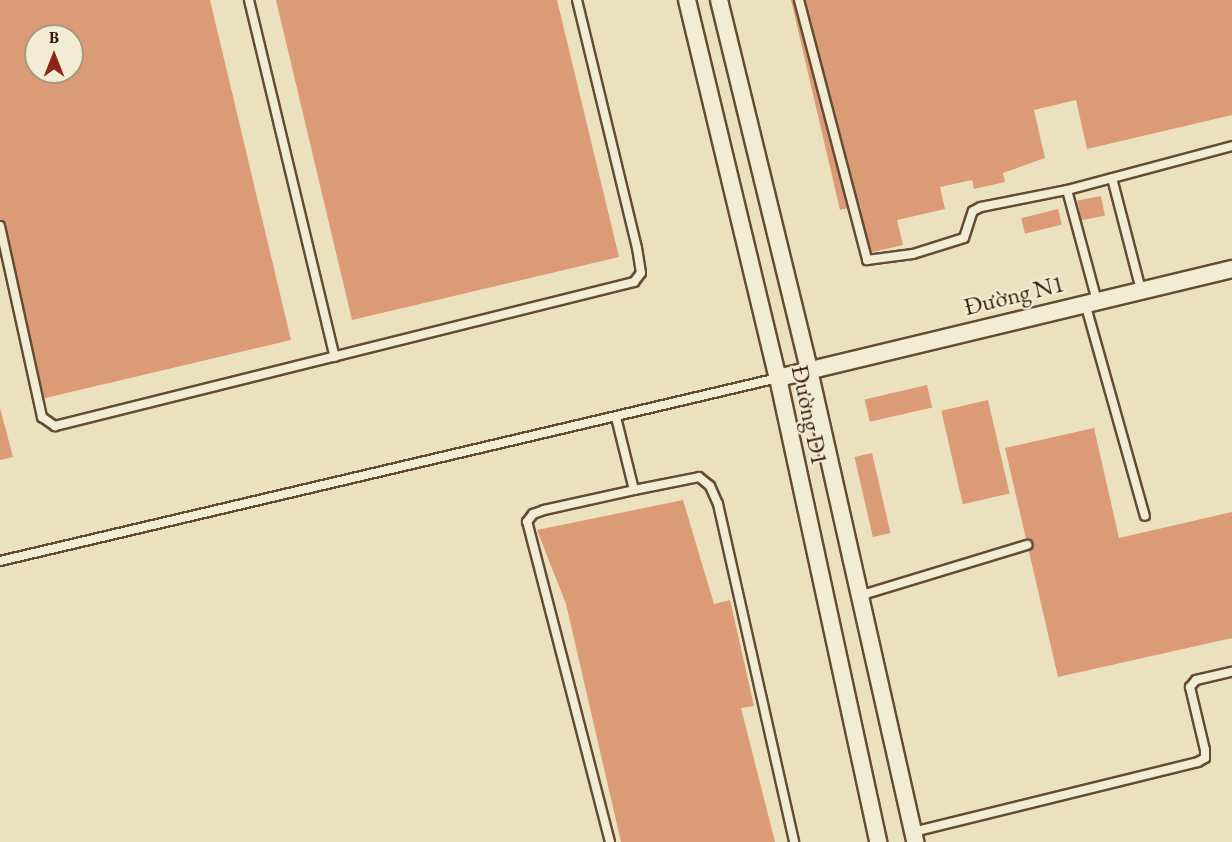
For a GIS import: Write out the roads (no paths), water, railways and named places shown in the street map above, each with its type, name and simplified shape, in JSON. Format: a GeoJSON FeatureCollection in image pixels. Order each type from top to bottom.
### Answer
{"type":"FeatureCollection","features":[{"type":"Feature","properties":{"kind":"street","name":"Đường D1"},"geometry":{"type":"LineString","coordinates":[[687,0],[778,378],[878,842]]}},
{"type":"Feature","properties":{"kind":"street","name":"Đường D1"},"geometry":{"type":"LineString","coordinates":[[719,0],[809,370],[914,837]]}},
{"type":"Feature","properties":{"kind":"street","name":"Đường N1"},"geometry":{"type":"LineString","coordinates":[[778,378],[1232,269]]}},
{"type":"Feature","properties":{"kind":"lane"},"geometry":{"type":"LineString","coordinates":[[249,0],[335,357]]}},
{"type":"Feature","properties":{"kind":"lane"},"geometry":{"type":"LineString","coordinates":[[0,226],[42,417],[55,426],[634,282],[640,273],[577,0]]}},
{"type":"Feature","properties":{"kind":"lane"},"geometry":{"type":"LineString","coordinates":[[799,0],[867,260],[913,254],[964,238],[973,211],[981,207],[1067,190],[1232,146]]}},
{"type":"Feature","properties":{"kind":"lane"},"geometry":{"type":"LineString","coordinates":[[1112,178],[1141,290]]}},
{"type":"Feature","properties":{"kind":"lane"},"geometry":{"type":"LineString","coordinates":[[1067,190],[1091,302],[1145,516]]}},
{"type":"Feature","properties":{"kind":"lane"},"geometry":{"type":"LineString","coordinates":[[0,561],[778,378]]}},
{"type":"Feature","properties":{"kind":"lane"},"geometry":{"type":"LineString","coordinates":[[616,417],[634,490]]}},
{"type":"Feature","properties":{"kind":"lane"},"geometry":{"type":"LineString","coordinates":[[610,842],[527,522],[533,514],[699,477],[714,495],[794,842]]}},
{"type":"Feature","properties":{"kind":"lane"},"geometry":{"type":"LineString","coordinates":[[858,596],[1027,545]]}},
{"type":"Feature","properties":{"kind":"lane"},"geometry":{"type":"LineString","coordinates":[[914,837],[1198,762],[1205,758],[1190,687],[1196,680],[1232,672]]}}]}
